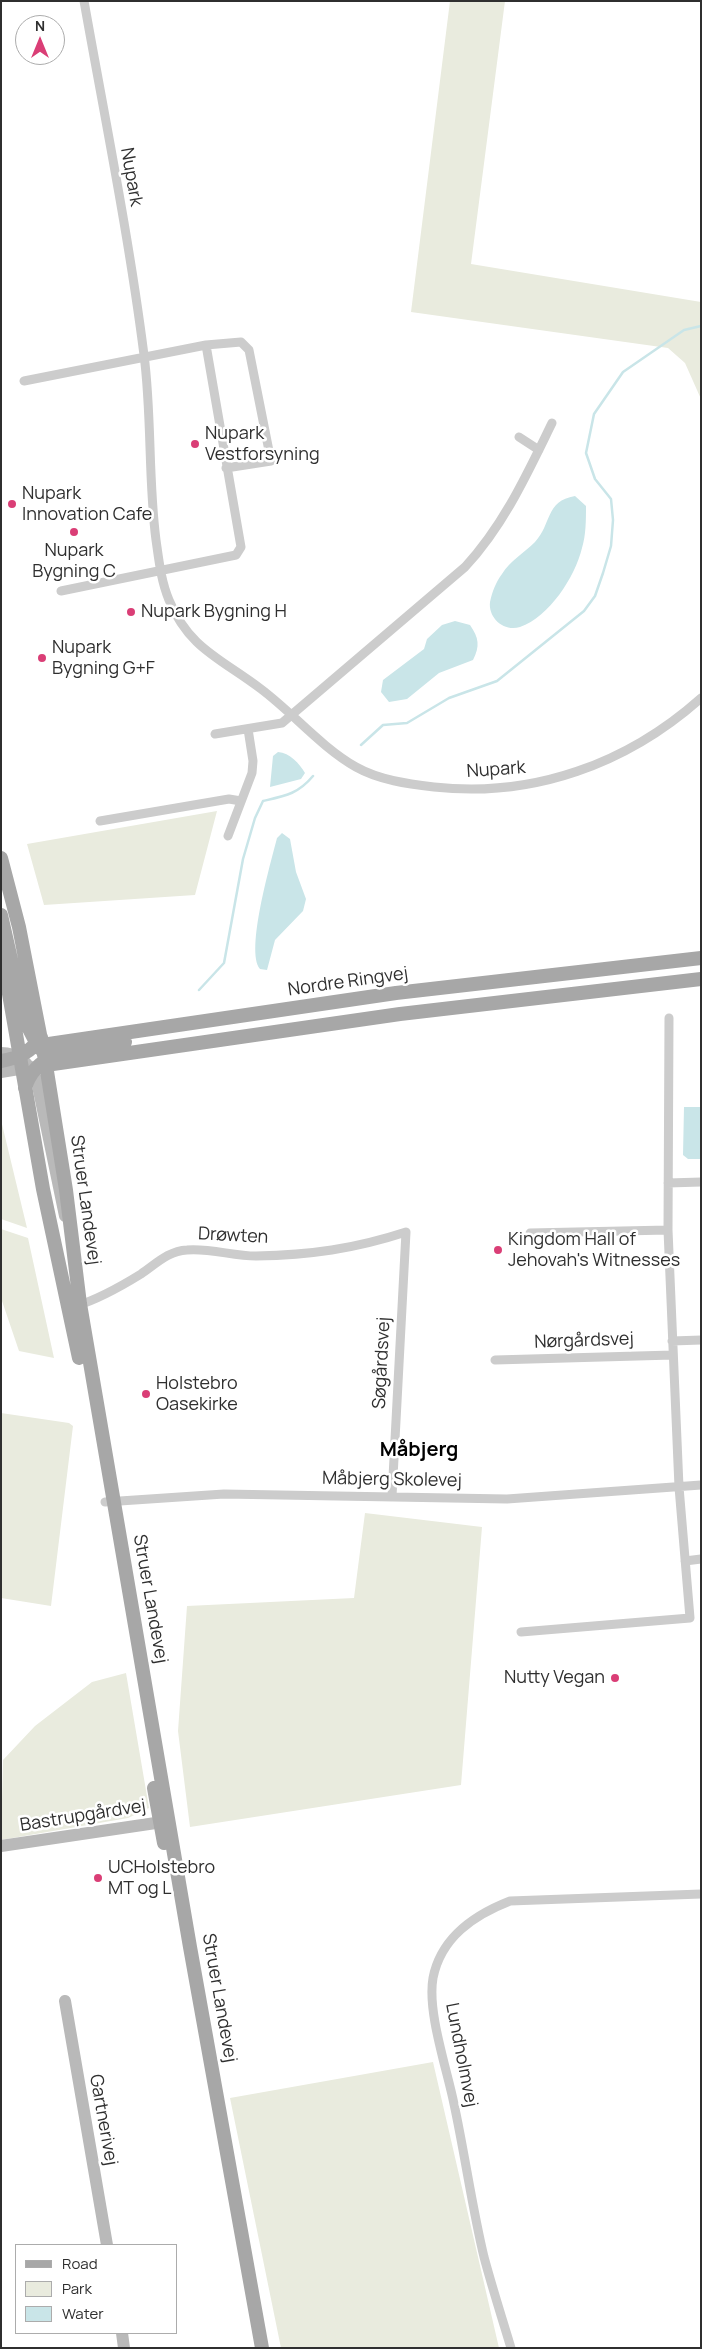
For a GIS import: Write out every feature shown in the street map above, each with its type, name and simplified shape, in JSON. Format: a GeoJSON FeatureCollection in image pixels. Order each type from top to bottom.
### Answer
{"type":"FeatureCollection","features":[{"type":"Feature","properties":{"kind":"main road","name":"Struer Landevej"},"geometry":{"type":"LineString","coordinates":[[1,858],[19,926],[35,1055],[70,1228],[75,1306]]}},
{"type":"Feature","properties":{"kind":"main road"},"geometry":{"type":"LineString","coordinates":[[1,915],[25,1022],[35,1055],[1,1061]]}},
{"type":"Feature","properties":{"kind":"main road","name":"Struer Landevej"},"geometry":{"type":"LineString","coordinates":[[1,948],[35,1055],[25,1088],[43,1189],[75,1306],[165,1821],[254,2348]]}},
{"type":"Feature","properties":{"kind":"main road","name":"Nordre Ringvej"},"geometry":{"type":"LineString","coordinates":[[35,1055],[212,1020],[415,991],[701,958]]}},
{"type":"Feature","properties":{"kind":"main road","name":"Nordre Ringvej"},"geometry":{"type":"LineString","coordinates":[[35,1055],[71,1062],[400,1014],[701,980]]}},
{"type":"Feature","properties":{"kind":"main road","name":"Struer Landevej"},"geometry":{"type":"LineString","coordinates":[[165,1821],[190,1947],[262,2348]]}},
{"type":"Feature","properties":{"kind":"street","name":"Nupark"},"geometry":{"type":"LineString","coordinates":[[84,1],[144,358],[151,502],[160,572],[168,599],[178,620],[196,642],[214,659],[258,687],[292,714],[336,754],[366,772],[417,785],[482,788],[543,782],[611,760],[649,738],[683,714],[701,698]]}},
{"type":"Feature","properties":{"kind":"street"},"geometry":{"type":"LineString","coordinates":[[24,381],[206,345],[241,342],[249,350],[271,461],[226,468]]}},
{"type":"Feature","properties":{"kind":"street"},"geometry":{"type":"LineString","coordinates":[[61,591],[236,555],[241,547],[206,345]]}},
{"type":"Feature","properties":{"kind":"street"},"geometry":{"type":"LineString","coordinates":[[215,734],[282,722],[471,560],[488,542],[505,515],[552,424]]}},
{"type":"Feature","properties":{"kind":"street"},"geometry":{"type":"LineString","coordinates":[[519,437],[539,450]]}},
{"type":"Feature","properties":{"kind":"street"},"geometry":{"type":"LineString","coordinates":[[228,836],[251,778],[253,768],[248,729]]}},
{"type":"Feature","properties":{"kind":"street"},"geometry":{"type":"LineString","coordinates":[[100,821],[230,798],[241,800]]}},
{"type":"Feature","properties":{"kind":"street"},"geometry":{"type":"LineString","coordinates":[[521,1632],[690,1618],[678,1487],[668,1230],[669,1018]]}},
{"type":"Feature","properties":{"kind":"street","name":"Nordre Ringvej"},"geometry":{"type":"LineString","coordinates":[[1,1052],[35,1055]]}},
{"type":"Feature","properties":{"kind":"street","name":"Nordre Ringvej"},"geometry":{"type":"LineString","coordinates":[[1,1072],[35,1055]]}},
{"type":"Feature","properties":{"kind":"street"},"geometry":{"type":"LineString","coordinates":[[668,1183],[701,1182]]}},
{"type":"Feature","properties":{"kind":"street"},"geometry":{"type":"LineString","coordinates":[[530,1233],[668,1230]]}},
{"type":"Feature","properties":{"kind":"street","name":"Drøwten"},"geometry":{"type":"LineString","coordinates":[[75,1306],[102,1296],[141,1274],[164,1257],[176,1252],[188,1250],[254,1256],[344,1250],[406,1232]]}},
{"type":"Feature","properties":{"kind":"street","name":"Søgårdsvej"},"geometry":{"type":"LineString","coordinates":[[392,1496],[406,1232]]}},
{"type":"Feature","properties":{"kind":"street"},"geometry":{"type":"LineString","coordinates":[[672,1341],[701,1340]]}},
{"type":"Feature","properties":{"kind":"street","name":"Nørgårdsvej"},"geometry":{"type":"LineString","coordinates":[[495,1360],[673,1355]]}},
{"type":"Feature","properties":{"kind":"street","name":"Måbjerg Skolevej"},"geometry":{"type":"LineString","coordinates":[[109,1501],[224,1494],[507,1499],[701,1485]]}},
{"type":"Feature","properties":{"kind":"street"},"geometry":{"type":"LineString","coordinates":[[685,1561],[701,1559]]}},
{"type":"Feature","properties":{"kind":"street","name":"Bastrupgårdvej"},"geometry":{"type":"LineString","coordinates":[[1,1846],[165,1821]]}},
{"type":"Feature","properties":{"kind":"street","name":"Lundholmvej"},"geometry":{"type":"LineString","coordinates":[[511,2348],[484,2256],[455,2105],[432,2007],[433,1977],[445,1950],[463,1926],[485,1911],[510,1901],[701,1894]]}},
{"type":"Feature","properties":{"kind":"street","name":"Gartnerivej"},"geometry":{"type":"LineString","coordinates":[[66,2001],[107,2244]]}},
{"type":"Feature","properties":{"kind":"street"},"geometry":{"type":"LineString","coordinates":[[122,2334],[124,2348]]}},
{"type":"Feature","properties":{"kind":"green space"},"geometry":{"type":"Polygon","coordinates":[[[450,1],[505,1],[471,264],[701,302],[701,399],[685,363],[668,348],[411,312],[450,1]]]}},
{"type":"Feature","properties":{"kind":"green space"},"geometry":{"type":"Polygon","coordinates":[[[217,811],[195,895],[44,905],[27,844],[217,811]]]}},
{"type":"Feature","properties":{"kind":"green space"},"geometry":{"type":"Polygon","coordinates":[[[1,1120],[27,1228],[1,1219],[1,1120]]]}},
{"type":"Feature","properties":{"kind":"green space"},"geometry":{"type":"Polygon","coordinates":[[[1,1229],[28,1238],[54,1358],[19,1351],[1,1298],[1,1229]]]}},
{"type":"Feature","properties":{"kind":"green space"},"geometry":{"type":"Polygon","coordinates":[[[1,1413],[69,1423],[73,1426],[51,1606],[1,1598],[1,1413]]]}},
{"type":"Feature","properties":{"kind":"green space"},"geometry":{"type":"Polygon","coordinates":[[[365,1513],[482,1527],[461,1785],[190,1827],[178,1731],[187,1606],[354,1598],[365,1513]]]}},
{"type":"Feature","properties":{"kind":"green space"},"geometry":{"type":"Polygon","coordinates":[[[126,1673],[149,1808],[128,1818],[1,1840],[3,1760],[35,1726],[92,1682],[126,1673]]]}},
{"type":"Feature","properties":{"kind":"green space"},"geometry":{"type":"Polygon","coordinates":[[[433,2062],[499,2348],[281,2348],[230,2098],[433,2062]]]}},
{"type":"Feature","properties":{"kind":"water"},"geometry":{"type":"Polygon","coordinates":[[[575,496],[586,506],[585,533],[579,559],[567,583],[551,605],[531,622],[514,628],[503,626],[494,618],[490,608],[494,587],[505,569],[535,542],[558,503],[575,496]]]}},
{"type":"Feature","properties":{"kind":"water"},"geometry":{"type":"Polygon","coordinates":[[[455,621],[470,625],[475,634],[478,646],[473,660],[439,673],[407,699],[389,702],[381,692],[383,680],[424,649],[427,639],[442,625],[455,621]]]}},
{"type":"Feature","properties":{"kind":"water"},"geometry":{"type":"Polygon","coordinates":[[[278,752],[294,759],[305,773],[301,779],[270,787],[273,756],[278,752]]]}},
{"type":"Feature","properties":{"kind":"water"},"geometry":{"type":"Polygon","coordinates":[[[282,833],[290,839],[296,872],[306,899],[303,911],[275,940],[267,970],[260,969],[256,959],[255,944],[265,885],[277,838],[282,833]]]}},
{"type":"Feature","properties":{"kind":"water"},"geometry":{"type":"Polygon","coordinates":[[[684,1107],[701,1107],[701,1159],[688,1159],[683,1155],[684,1107]]]}},
{"type":"Feature","properties":{"kind":"waterway"},"geometry":{"type":"LineString","coordinates":[[361,745],[383,725],[407,723],[449,698],[497,681],[584,611],[595,596],[603,573],[611,546],[613,520],[611,499],[595,479],[586,453],[594,414],[623,372],[684,330],[701,326]]}},
{"type":"Feature","properties":{"kind":"waterway"},"geometry":{"type":"LineString","coordinates":[[199,990],[224,963],[243,859],[255,818],[263,801],[285,796],[296,791],[313,776]]}},
{"type":"Feature","properties":{"kind":"place","name":"Nupark Vestforsyning"},"geometry":{"type":"Point","coordinates":[195,444]}},
{"type":"Feature","properties":{"kind":"place","name":"Nupark Innovation Cafe"},"geometry":{"type":"Point","coordinates":[12,504]}},
{"type":"Feature","properties":{"kind":"place","name":"Nupark Bygning C"},"geometry":{"type":"Point","coordinates":[74,532]}},
{"type":"Feature","properties":{"kind":"place","name":"Nupark Bygning H"},"geometry":{"type":"Point","coordinates":[131,612]}},
{"type":"Feature","properties":{"kind":"place","name":"Nupark Bygning G+F"},"geometry":{"type":"Point","coordinates":[42,658]}},
{"type":"Feature","properties":{"kind":"place","name":"Kingdom Hall of Jehovah's Witnesses"},"geometry":{"type":"Point","coordinates":[498,1250]}},
{"type":"Feature","properties":{"kind":"place","name":"Holstebro Oasekirke"},"geometry":{"type":"Point","coordinates":[146,1394]}},
{"type":"Feature","properties":{"kind":"place","name":"Nutty Vegan"},"geometry":{"type":"Point","coordinates":[615,1678]}},
{"type":"Feature","properties":{"kind":"place","name":"UCHolstebro MT og L"},"geometry":{"type":"Point","coordinates":[98,1878]}},
{"type":"Feature","properties":{"kind":"district","name":"Måbjerg"},"geometry":{"type":"Point","coordinates":[419,1450]}}]}
